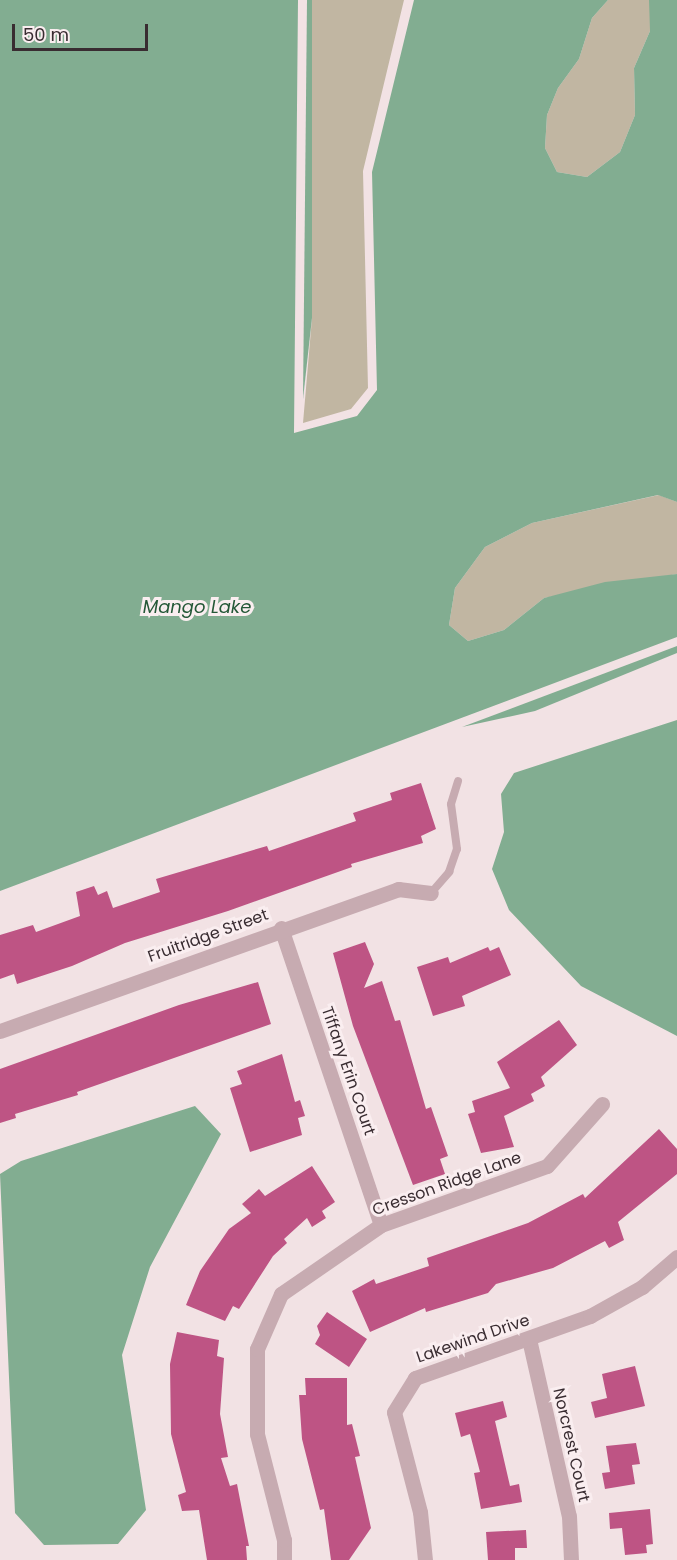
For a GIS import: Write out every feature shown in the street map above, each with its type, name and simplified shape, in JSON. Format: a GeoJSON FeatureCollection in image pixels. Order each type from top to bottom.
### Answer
{"type":"FeatureCollection","features":[{"type":"Feature","properties":{"kind":"street","name":"Fruitridge Street"},"geometry":{"type":"LineString","coordinates":[[0,1031],[281,928],[398,889],[431,893]]}},
{"type":"Feature","properties":{"kind":"street","name":"Tiffany Erin Court"},"geometry":{"type":"LineString","coordinates":[[281,928],[381,1225]]}},
{"type":"Feature","properties":{"kind":"street","name":"Cresson Ridge Lane"},"geometry":{"type":"LineString","coordinates":[[284,1560],[284,1540],[257,1434],[257,1349],[281,1294],[381,1225],[547,1166],[602,1104]]}},
{"type":"Feature","properties":{"kind":"street","name":"Lakewind Drive"},"geometry":{"type":"LineString","coordinates":[[425,1560],[420,1512],[394,1412],[415,1378],[590,1316],[642,1287],[677,1257]]}},
{"type":"Feature","properties":{"kind":"street","name":"Norcrest Court"},"geometry":{"type":"LineString","coordinates":[[529,1339],[569,1516],[571,1560]]}},
{"type":"Feature","properties":{"kind":"lane"},"geometry":{"type":"LineString","coordinates":[[431,893],[449,872],[458,849],[451,804],[458,781]]}},
{"type":"Feature","properties":{"kind":"shaded area"},"geometry":{"type":"Polygon","coordinates":[[[312,0],[404,0],[363,171],[368,388],[351,409],[303,423],[312,318],[312,0]]]}},
{"type":"Feature","properties":{"kind":"shaded area"},"geometry":{"type":"Polygon","coordinates":[[[608,0],[650,0],[650,31],[634,68],[635,115],[620,152],[587,177],[557,172],[545,148],[547,115],[558,88],[579,59],[592,18],[608,0]]]}},
{"type":"Feature","properties":{"kind":"shaded area"},"geometry":{"type":"Polygon","coordinates":[[[659,495],[677,502],[677,574],[544,598],[504,630],[468,641],[449,625],[455,588],[485,547],[532,523],[659,495]]]}},
{"type":"Feature","properties":{"kind":"water","name":"Mango Lake"},"geometry":{"type":"Polygon","coordinates":[[[0,0],[298,0],[294,433],[357,416],[377,390],[372,172],[414,0],[608,0],[592,18],[579,59],[558,88],[547,115],[545,148],[557,172],[587,177],[620,152],[635,115],[634,68],[650,31],[649,0],[677,0],[677,502],[658,495],[532,523],[485,547],[455,588],[449,625],[468,641],[504,630],[544,598],[605,582],[677,574],[677,637],[0,891],[0,0]]]}},
{"type":"Feature","properties":{"kind":"water"},"geometry":{"type":"Polygon","coordinates":[[[307,0],[312,0],[312,318],[303,399],[307,0]]]}},
{"type":"Feature","properties":{"kind":"water"},"geometry":{"type":"Polygon","coordinates":[[[677,646],[677,653],[535,711],[462,727],[677,646]]]}},
{"type":"Feature","properties":{"kind":"water"},"geometry":{"type":"Polygon","coordinates":[[[677,720],[677,1036],[581,986],[509,910],[492,869],[504,832],[501,794],[514,773],[677,720]]]}},
{"type":"Feature","properties":{"kind":"water"},"geometry":{"type":"Polygon","coordinates":[[[195,1106],[221,1134],[150,1267],[122,1355],[146,1510],[118,1544],[44,1545],[15,1513],[0,1174],[21,1161],[195,1106]]]}},
{"type":"Feature","properties":{"kind":"building"},"geometry":{"type":"Polygon","coordinates":[[[421,783],[436,829],[421,836],[423,843],[351,864],[352,867],[228,911],[125,943],[72,966],[17,984],[14,974],[0,979],[0,935],[33,925],[36,932],[80,916],[76,892],[94,886],[98,895],[107,891],[113,908],[160,892],[156,879],[267,846],[269,851],[356,821],[353,813],[392,800],[390,793],[421,783]]]}},
{"type":"Feature","properties":{"kind":"building"},"geometry":{"type":"Polygon","coordinates":[[[365,942],[374,964],[364,988],[382,981],[395,1021],[400,1020],[426,1109],[431,1107],[448,1156],[440,1159],[445,1174],[413,1185],[353,1026],[333,953],[365,942]]]}},
{"type":"Feature","properties":{"kind":"building"},"geometry":{"type":"Polygon","coordinates":[[[488,947],[490,951],[499,947],[511,975],[462,996],[465,1006],[433,1016],[417,967],[448,957],[450,963],[488,947]]]}},
{"type":"Feature","properties":{"kind":"building"},"geometry":{"type":"Polygon","coordinates":[[[258,982],[271,1024],[77,1092],[78,1095],[15,1114],[16,1118],[0,1123],[0,1069],[179,1005],[258,982]]]}},
{"type":"Feature","properties":{"kind":"building"},"geometry":{"type":"Polygon","coordinates":[[[559,1020],[577,1045],[541,1077],[545,1086],[531,1094],[534,1101],[504,1116],[514,1147],[481,1153],[468,1114],[475,1112],[472,1101],[510,1088],[497,1062],[559,1020]]]}},
{"type":"Feature","properties":{"kind":"building"},"geometry":{"type":"Polygon","coordinates":[[[282,1054],[295,1102],[300,1100],[305,1116],[298,1118],[302,1135],[250,1152],[230,1088],[242,1084],[237,1071],[282,1054]]]}},
{"type":"Feature","properties":{"kind":"building"},"geometry":{"type":"Polygon","coordinates":[[[659,1129],[677,1149],[677,1174],[618,1222],[624,1240],[609,1248],[605,1241],[553,1268],[496,1284],[488,1293],[426,1312],[425,1308],[370,1332],[352,1291],[374,1279],[376,1284],[429,1266],[427,1258],[528,1223],[583,1194],[585,1198],[659,1129]]]}},
{"type":"Feature","properties":{"kind":"building"},"geometry":{"type":"Polygon","coordinates":[[[312,1166],[335,1202],[322,1211],[326,1218],[312,1227],[307,1218],[284,1239],[287,1243],[273,1256],[239,1309],[233,1306],[225,1321],[186,1305],[200,1271],[229,1229],[251,1213],[242,1204],[259,1189],[265,1196],[312,1166]]]}},
{"type":"Feature","properties":{"kind":"building"},"geometry":{"type":"Polygon","coordinates":[[[327,1312],[367,1339],[349,1367],[315,1344],[320,1335],[317,1326],[327,1312]]]}},
{"type":"Feature","properties":{"kind":"building"},"geometry":{"type":"Polygon","coordinates":[[[177,1332],[219,1340],[217,1356],[224,1358],[220,1414],[228,1457],[221,1458],[230,1486],[237,1484],[249,1546],[246,1546],[247,1560],[207,1560],[199,1510],[182,1511],[178,1495],[186,1492],[171,1434],[170,1364],[177,1332]]]}},
{"type":"Feature","properties":{"kind":"building"},"geometry":{"type":"Polygon","coordinates":[[[635,1366],[645,1406],[595,1418],[591,1402],[607,1398],[602,1374],[635,1366]]]}},
{"type":"Feature","properties":{"kind":"building"},"geometry":{"type":"Polygon","coordinates":[[[305,1378],[347,1378],[347,1425],[352,1424],[360,1456],[355,1457],[371,1528],[349,1560],[331,1560],[324,1509],[320,1510],[302,1439],[299,1395],[306,1395],[305,1378]]]}},
{"type":"Feature","properties":{"kind":"building"},"geometry":{"type":"Polygon","coordinates":[[[503,1401],[507,1417],[495,1421],[510,1486],[519,1484],[522,1502],[481,1509],[474,1473],[480,1472],[470,1434],[461,1437],[455,1413],[503,1401]]]}},
{"type":"Feature","properties":{"kind":"building"},"geometry":{"type":"Polygon","coordinates":[[[636,1443],[640,1464],[632,1465],[635,1484],[605,1489],[602,1473],[610,1472],[606,1446],[636,1443]]]}},
{"type":"Feature","properties":{"kind":"building"},"geometry":{"type":"Polygon","coordinates":[[[650,1509],[653,1544],[646,1545],[647,1553],[625,1555],[622,1528],[610,1529],[609,1513],[650,1509]]]}},
{"type":"Feature","properties":{"kind":"building"},"geometry":{"type":"Polygon","coordinates":[[[526,1530],[527,1548],[515,1548],[515,1560],[488,1560],[486,1532],[526,1530]]]}}]}
